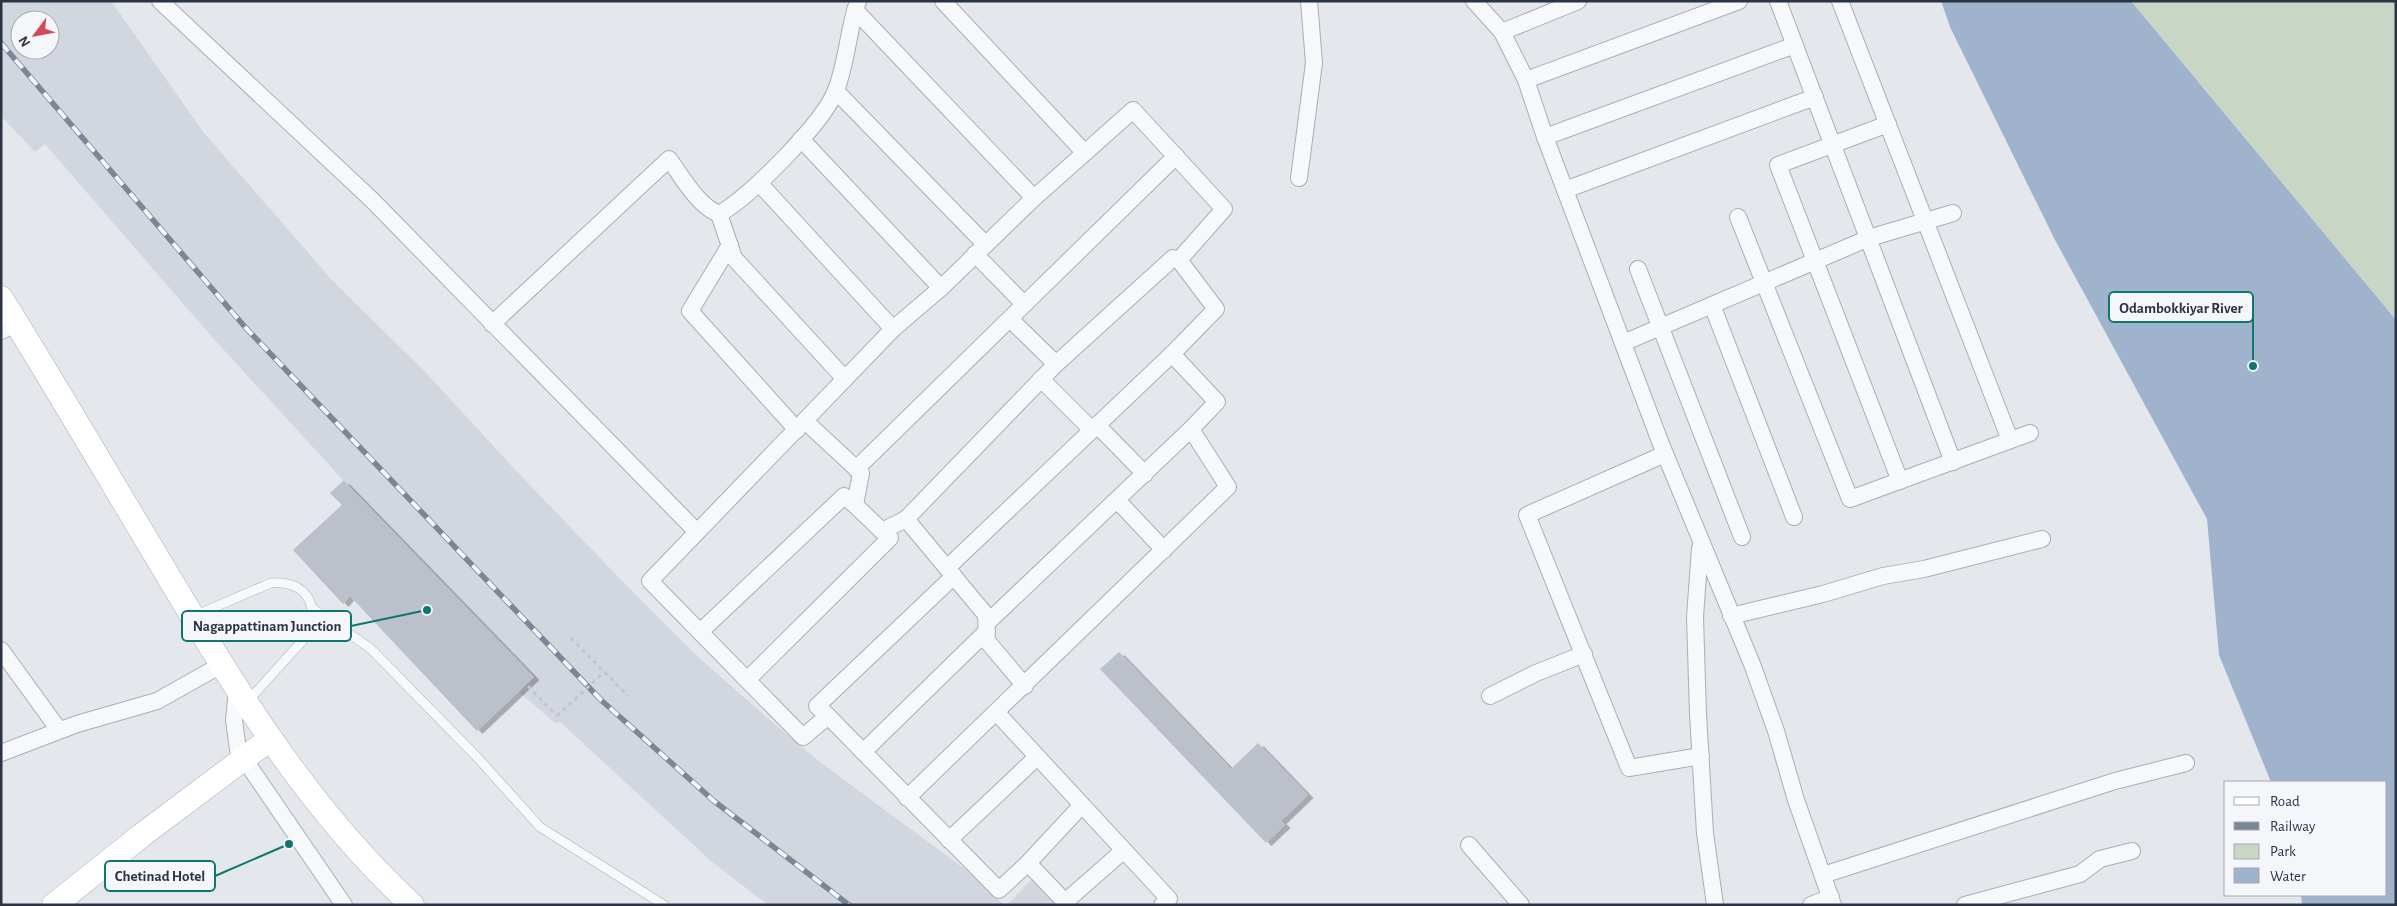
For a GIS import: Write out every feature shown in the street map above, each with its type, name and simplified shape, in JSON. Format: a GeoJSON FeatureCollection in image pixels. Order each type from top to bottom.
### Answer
{"type":"FeatureCollection","features":[{"type":"Feature","properties":{"kind":"main road"},"geometry":{"type":"LineString","coordinates":[[1,298],[9,327],[270,740],[317,804],[412,905]]}},
{"type":"Feature","properties":{"kind":"main road"},"geometry":{"type":"LineString","coordinates":[[54,905],[142,834],[270,740]]}},
{"type":"Feature","properties":{"kind":"street"},"geometry":{"type":"LineString","coordinates":[[160,1],[372,200],[697,532]]}},
{"type":"Feature","properties":{"kind":"street"},"geometry":{"type":"LineString","coordinates":[[943,1],[1085,153]]}},
{"type":"Feature","properties":{"kind":"street"},"geometry":{"type":"LineString","coordinates":[[1299,178],[1314,63],[1309,1]]}},
{"type":"Feature","properties":{"kind":"street"},"geometry":{"type":"LineString","coordinates":[[1474,1],[1502,32],[1526,80],[1545,137],[1665,454],[1752,664],[1776,731],[1796,800],[1832,901],[1811,905]]}},
{"type":"Feature","properties":{"kind":"street"},"geometry":{"type":"LineString","coordinates":[[1502,32],[1578,1]]}},
{"type":"Feature","properties":{"kind":"street"},"geometry":{"type":"LineString","coordinates":[[1526,80],[1739,1]]}},
{"type":"Feature","properties":{"kind":"street"},"geometry":{"type":"LineString","coordinates":[[1778,1],[1952,462]]}},
{"type":"Feature","properties":{"kind":"street"},"geometry":{"type":"LineString","coordinates":[[1840,1],[2010,440]]}},
{"type":"Feature","properties":{"kind":"street"},"geometry":{"type":"LineString","coordinates":[[719,214],[760,184],[801,139],[836,91],[857,6]]}},
{"type":"Feature","properties":{"kind":"street"},"geometry":{"type":"LineString","coordinates":[[857,6],[1034,198]]}},
{"type":"Feature","properties":{"kind":"street"},"geometry":{"type":"LineString","coordinates":[[1545,137],[1795,45]]}},
{"type":"Feature","properties":{"kind":"street"},"geometry":{"type":"LineString","coordinates":[[836,91],[980,249],[1024,304]]}},
{"type":"Feature","properties":{"kind":"street"},"geometry":{"type":"LineString","coordinates":[[1565,190],[1815,97]]}},
{"type":"Feature","properties":{"kind":"street"},"geometry":{"type":"LineString","coordinates":[[828,716],[803,737],[650,580],[893,329],[941,288],[1034,198],[1133,110],[1224,209],[1179,260]]}},
{"type":"Feature","properties":{"kind":"street"},"geometry":{"type":"LineString","coordinates":[[1888,124],[1778,165],[1900,481]]}},
{"type":"Feature","properties":{"kind":"street"},"geometry":{"type":"LineString","coordinates":[[801,139],[941,288]]}},
{"type":"Feature","properties":{"kind":"street"},"geometry":{"type":"LineString","coordinates":[[856,468],[1176,156]]}},
{"type":"Feature","properties":{"kind":"street"},"geometry":{"type":"LineString","coordinates":[[492,324],[669,159],[698,197],[713,212],[719,214]]}},
{"type":"Feature","properties":{"kind":"street"},"geometry":{"type":"LineString","coordinates":[[760,184],[893,329]]}},
{"type":"Feature","properties":{"kind":"street"},"geometry":{"type":"LineString","coordinates":[[1623,343],[1869,238],[1953,213]]}},
{"type":"Feature","properties":{"kind":"street"},"geometry":{"type":"LineString","coordinates":[[719,214],[734,258],[845,379]]}},
{"type":"Feature","properties":{"kind":"street"},"geometry":{"type":"LineString","coordinates":[[1738,217],[1850,499],[2030,433]]}},
{"type":"Feature","properties":{"kind":"street"},"geometry":{"type":"LineString","coordinates":[[730,245],[690,311],[801,425],[861,473],[855,504]]}},
{"type":"Feature","properties":{"kind":"street"},"geometry":{"type":"LineString","coordinates":[[882,531],[906,519],[1056,364],[1173,258],[1179,260],[1216,309],[1094,428],[817,706],[999,890],[1028,863],[1082,805]]}},
{"type":"Feature","properties":{"kind":"street"},"geometry":{"type":"LineString","coordinates":[[1638,268],[1742,537]]}},
{"type":"Feature","properties":{"kind":"street"},"geometry":{"type":"LineString","coordinates":[[1712,305],[1794,517]]}},
{"type":"Feature","properties":{"kind":"street"},"geometry":{"type":"LineString","coordinates":[[1010,319],[1056,364]]}},
{"type":"Feature","properties":{"kind":"street"},"geometry":{"type":"LineString","coordinates":[[863,752],[987,627],[1192,429],[1217,402],[1172,354]]}},
{"type":"Feature","properties":{"kind":"street"},"geometry":{"type":"LineString","coordinates":[[1042,379],[1145,474]]}},
{"type":"Feature","properties":{"kind":"street"},"geometry":{"type":"LineString","coordinates":[[907,798],[1228,488],[1192,429]]}},
{"type":"Feature","properties":{"kind":"street"},"geometry":{"type":"LineString","coordinates":[[1665,454],[1527,516],[1629,768],[1701,756]]}},
{"type":"Feature","properties":{"kind":"street"},"geometry":{"type":"LineString","coordinates":[[700,632],[844,496],[855,504],[890,538],[747,680]]}},
{"type":"Feature","properties":{"kind":"street"},"geometry":{"type":"LineString","coordinates":[[1117,500],[1164,550]]}},
{"type":"Feature","properties":{"kind":"street"},"geometry":{"type":"LineString","coordinates":[[906,519],[986,615],[988,641],[1025,686]]}},
{"type":"Feature","properties":{"kind":"street"},"geometry":{"type":"LineString","coordinates":[[1731,616],[1823,594],[1883,576],[1924,569],[2042,539]]}},
{"type":"Feature","properties":{"kind":"street"},"geometry":{"type":"LineString","coordinates":[[1701,542],[1695,618],[1705,834],[1715,905]]}},
{"type":"Feature","properties":{"kind":"street"},"geometry":{"type":"LineString","coordinates":[[1,650],[59,730]]}},
{"type":"Feature","properties":{"kind":"street"},"geometry":{"type":"LineString","coordinates":[[1490,696],[1536,673],[1584,654]]}},
{"type":"Feature","properties":{"kind":"street"},"geometry":{"type":"LineString","coordinates":[[1,753],[59,730],[157,701],[221,665]]}},
{"type":"Feature","properties":{"kind":"street"},"geometry":{"type":"LineString","coordinates":[[241,696],[234,720],[238,750],[344,905]]}},
{"type":"Feature","properties":{"kind":"street"},"geometry":{"type":"LineString","coordinates":[[997,713],[1168,899],[1162,905]]}},
{"type":"Feature","properties":{"kind":"street"},"geometry":{"type":"LineString","coordinates":[[949,840],[1037,757]]}},
{"type":"Feature","properties":{"kind":"street"},"geometry":{"type":"LineString","coordinates":[[1823,875],[2088,789],[2186,763]]}},
{"type":"Feature","properties":{"kind":"street"},"geometry":{"type":"LineString","coordinates":[[1469,844],[1521,905]]}},
{"type":"Feature","properties":{"kind":"street"},"geometry":{"type":"LineString","coordinates":[[1028,863],[1066,904],[1124,851]]}},
{"type":"Feature","properties":{"kind":"street"},"geometry":{"type":"LineString","coordinates":[[1965,905],[2080,874],[2100,859],[2132,851]]}},
{"type":"Feature","properties":{"kind":"lane"},"geometry":{"type":"LineString","coordinates":[[192,617],[271,583],[293,584],[303,591],[312,608],[311,628],[304,639],[241,696]]}},
{"type":"Feature","properties":{"kind":"lane"},"geometry":{"type":"LineString","coordinates":[[312,608],[370,648],[476,756],[540,827],[664,905]]}},
{"type":"Feature","properties":{"kind":"path"},"geometry":{"type":"LineString","coordinates":[[571,638],[628,696]]}},
{"type":"Feature","properties":{"kind":"path"},"geometry":{"type":"LineString","coordinates":[[528,686],[557,716],[604,672]]}},
{"type":"Feature","properties":{"kind":"shaded area"},"geometry":{"type":"Polygon","coordinates":[[[1,1],[111,1],[204,133],[331,279],[427,374],[521,476],[629,588],[697,656],[765,716],[820,762],[966,870],[1004,905],[768,905],[711,861],[560,722],[555,723],[518,691],[477,731],[350,596],[293,550],[342,505],[330,493],[343,480],[212,337],[45,144],[35,152],[1,116],[1,1]]]}},
{"type":"Feature","properties":{"kind":"shaded area"},"geometry":{"type":"Polygon","coordinates":[[[1038,873],[1070,905],[1007,905],[1038,873]]]}},
{"type":"Feature","properties":{"kind":"green space"},"geometry":{"type":"Polygon","coordinates":[[[2131,1],[2396,1],[2396,320],[2131,1]]]}},
{"type":"Feature","properties":{"kind":"water"},"geometry":{"type":"Polygon","coordinates":[[[1941,1],[2131,1],[2396,320],[2396,905],[2302,905],[2301,896],[2387,896],[2387,781],[2271,781],[2219,655],[2207,519],[2054,238],[1950,27],[1941,1]]]}},
{"type":"Feature","properties":{"kind":"building"},"geometry":{"type":"Polygon","coordinates":[[[344,481],[534,677],[477,731],[350,596],[343,604],[293,550],[342,505],[330,493],[344,481]]]}},
{"type":"Feature","properties":{"kind":"building"},"geometry":{"type":"Polygon","coordinates":[[[1119,652],[1231,769],[1258,743],[1308,795],[1281,821],[1285,825],[1266,843],[1100,669],[1119,652]]]}},
{"type":"Feature","properties":{"kind":"railway"},"geometry":{"type":"LineString","coordinates":[[1,43],[245,327],[601,700],[714,801],[849,905]]}},
{"type":"Feature","properties":{"kind":"place","name":"Odambokkiyar River"},"geometry":{"type":"Point","coordinates":[2253,366]}},
{"type":"Feature","properties":{"kind":"place","name":"Nagappattinam Junction"},"geometry":{"type":"Point","coordinates":[427,610]}},
{"type":"Feature","properties":{"kind":"place","name":"Chetinad Hotel"},"geometry":{"type":"Point","coordinates":[289,844]}}]}
